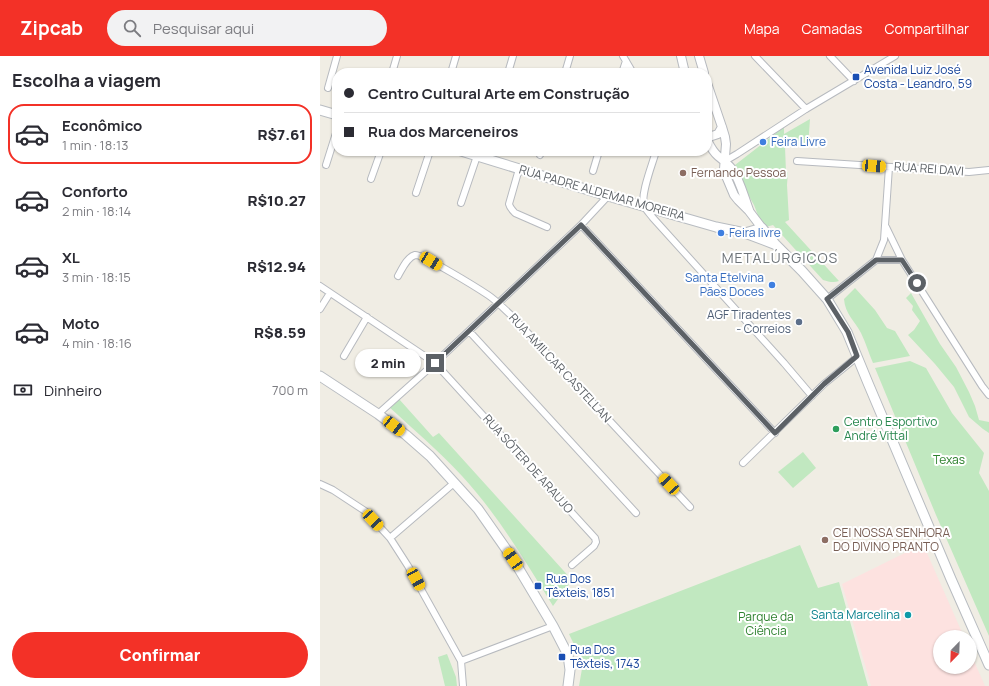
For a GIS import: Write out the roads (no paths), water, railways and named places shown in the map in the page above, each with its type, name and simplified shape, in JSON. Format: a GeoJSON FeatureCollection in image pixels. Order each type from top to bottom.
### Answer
{"type":"FeatureCollection","features":[{"type":"Feature","properties":{"kind":"main road"},"geometry":{"type":"LineString","coordinates":[[320,110],[332,114]]}},
{"type":"Feature","properties":{"kind":"main road","name":"RUA PADRE ALDEMAR MOREIRA"},"geometry":{"type":"LineString","coordinates":[[477,156],[608,196],[716,227],[745,233],[776,245]]}},
{"type":"Feature","properties":{"kind":"main road"},"geometry":{"type":"LineString","coordinates":[[762,228],[827,299],[848,332],[974,634],[989,665]]}},
{"type":"Feature","properties":{"kind":"main road","name":"RUA PADRE ALDEMAR MOREIRA"},"geometry":{"type":"LineString","coordinates":[[745,233],[762,228]]}},
{"type":"Feature","properties":{"kind":"main road"},"geometry":{"type":"LineString","coordinates":[[320,376],[378,414],[406,435],[430,456],[478,510],[509,553],[553,626],[568,655],[570,670],[568,686]]}},
{"type":"Feature","properties":{"kind":"street"},"geometry":{"type":"LineString","coordinates":[[334,68],[337,56]]}},
{"type":"Feature","properties":{"kind":"street"},"geometry":{"type":"LineString","coordinates":[[393,68],[397,56]]}},
{"type":"Feature","properties":{"kind":"street"},"geometry":{"type":"LineString","coordinates":[[452,68],[456,56]]}},
{"type":"Feature","properties":{"kind":"street"},"geometry":{"type":"LineString","coordinates":[[509,68],[513,56]]}},
{"type":"Feature","properties":{"kind":"street"},"geometry":{"type":"LineString","coordinates":[[566,68],[570,56]]}},
{"type":"Feature","properties":{"kind":"street"},"geometry":{"type":"LineString","coordinates":[[681,56],[684,68]]}},
{"type":"Feature","properties":{"kind":"street"},"geometry":{"type":"LineString","coordinates":[[699,56],[703,68]]}},
{"type":"Feature","properties":{"kind":"street"},"geometry":{"type":"LineString","coordinates":[[756,56],[806,110]]}},
{"type":"Feature","properties":{"kind":"street"},"geometry":{"type":"LineString","coordinates":[[830,56],[854,81]]}},
{"type":"Feature","properties":{"kind":"street"},"geometry":{"type":"LineString","coordinates":[[725,161],[895,56]]}},
{"type":"Feature","properties":{"kind":"street"},"geometry":{"type":"LineString","coordinates":[[624,59],[630,68]]}},
{"type":"Feature","properties":{"kind":"street"},"geometry":{"type":"LineString","coordinates":[[328,88],[332,74]]}},
{"type":"Feature","properties":{"kind":"street"},"geometry":{"type":"LineString","coordinates":[[712,98],[726,144],[725,161]]}},
{"type":"Feature","properties":{"kind":"street"},"geometry":{"type":"LineString","coordinates":[[712,136],[718,134],[722,127]]}},
{"type":"Feature","properties":{"kind":"street"},"geometry":{"type":"LineString","coordinates":[[326,166],[332,146]]}},
{"type":"Feature","properties":{"kind":"street"},"geometry":{"type":"LineString","coordinates":[[712,150],[725,161],[734,174],[743,193],[749,211],[762,228]]}},
{"type":"Feature","properties":{"kind":"street"},"geometry":{"type":"LineString","coordinates":[[371,179],[378,156]]}},
{"type":"Feature","properties":{"kind":"street"},"geometry":{"type":"LineString","coordinates":[[416,193],[428,156]]}},
{"type":"Feature","properties":{"kind":"street"},"geometry":{"type":"LineString","coordinates":[[460,203],[477,156]]}},
{"type":"Feature","properties":{"kind":"street"},"geometry":{"type":"LineString","coordinates":[[593,171],[598,156]]}},
{"type":"Feature","properties":{"kind":"street"},"geometry":{"type":"LineString","coordinates":[[654,156],[645,186],[644,206],[653,218],[812,396]]}},
{"type":"Feature","properties":{"kind":"street","name":"RUA REI DAVI"},"geometry":{"type":"LineString","coordinates":[[797,161],[969,172],[989,170]]}},
{"type":"Feature","properties":{"kind":"street"},"geometry":{"type":"LineString","coordinates":[[827,299],[876,260],[884,240],[889,167]]}},
{"type":"Feature","properties":{"kind":"street"},"geometry":{"type":"LineString","coordinates":[[519,168],[509,204],[510,207],[515,213],[547,227]]}},
{"type":"Feature","properties":{"kind":"street"},"geometry":{"type":"LineString","coordinates":[[378,414],[435,363],[581,225],[608,196]]}},
{"type":"Feature","properties":{"kind":"street"},"geometry":{"type":"LineString","coordinates":[[581,225],[775,433]]}},
{"type":"Feature","properties":{"kind":"street"},"geometry":{"type":"LineString","coordinates":[[885,227],[902,260],[989,395]]}},
{"type":"Feature","properties":{"kind":"street","name":"RUA AMILCAR CASTELLAN"},"geometry":{"type":"LineString","coordinates":[[398,276],[410,258],[420,256],[431,261],[498,303],[690,507]]}},
{"type":"Feature","properties":{"kind":"street"},"geometry":{"type":"LineString","coordinates":[[876,260],[902,260]]}},
{"type":"Feature","properties":{"kind":"street","name":"RUA SÓTER DE ARAUJO"},"geometry":{"type":"LineString","coordinates":[[320,286],[435,363],[595,538],[596,542],[594,546],[572,565]]}},
{"type":"Feature","properties":{"kind":"street"},"geometry":{"type":"LineString","coordinates":[[320,309],[330,293]]}},
{"type":"Feature","properties":{"kind":"street"},"geometry":{"type":"LineString","coordinates":[[344,356],[367,317]]}},
{"type":"Feature","properties":{"kind":"street"},"geometry":{"type":"LineString","coordinates":[[468,331],[636,513]]}},
{"type":"Feature","properties":{"kind":"street"},"geometry":{"type":"LineString","coordinates":[[744,463],[824,384],[857,356]]}},
{"type":"Feature","properties":{"kind":"street"},"geometry":{"type":"LineString","coordinates":[[390,538],[454,483]]}},
{"type":"Feature","properties":{"kind":"street"},"geometry":{"type":"LineString","coordinates":[[320,484],[333,490],[365,511],[390,538],[408,566],[461,661],[463,686]]}},
{"type":"Feature","properties":{"kind":"street"},"geometry":{"type":"LineString","coordinates":[[461,661],[553,626]]}},
{"type":"Feature","properties":{"kind":"place","name":"Avenida Luiz José Costa - Leandro, 59"},"geometry":{"type":"Point","coordinates":[856,77]}},
{"type":"Feature","properties":{"kind":"place","name":"Feira Livre"},"geometry":{"type":"Point","coordinates":[763,142]}},
{"type":"Feature","properties":{"kind":"place","name":"Fernando Pessoa"},"geometry":{"type":"Point","coordinates":[683,173]}},
{"type":"Feature","properties":{"kind":"place","name":"Feira livre"},"geometry":{"type":"Point","coordinates":[721,233]}},
{"type":"Feature","properties":{"kind":"place","name":"Santa Etelvina Pães Doces"},"geometry":{"type":"Point","coordinates":[772,285]}},
{"type":"Feature","properties":{"kind":"place","name":"AGF Tiradentes - Correios"},"geometry":{"type":"Point","coordinates":[799,322]}},
{"type":"Feature","properties":{"kind":"place","name":"Centro Esportivo André Vittal"},"geometry":{"type":"Point","coordinates":[836,429]}},
{"type":"Feature","properties":{"kind":"place","name":"CEI NOSSA SENHORA DO DIVINO PRANTO"},"geometry":{"type":"Point","coordinates":[825,540]}},
{"type":"Feature","properties":{"kind":"place","name":"Rua Dos Têxteis, 1851"},"geometry":{"type":"Point","coordinates":[538,586]}},
{"type":"Feature","properties":{"kind":"place","name":"Santa Marcelina"},"geometry":{"type":"Point","coordinates":[908,615]}},
{"type":"Feature","properties":{"kind":"place","name":"Rua Dos Têxteis, 1743"},"geometry":{"type":"Point","coordinates":[562,657]}},
{"type":"Feature","properties":{"kind":"district","name":"METALÚRGICOS"},"geometry":{"type":"Point","coordinates":[780,258]}},
{"type":"Feature","properties":{"kind":"park label","name":"Texas"},"geometry":{"type":"Point","coordinates":[949,460]}},
{"type":"Feature","properties":{"kind":"park label","name":"Parque da Ciência"},"geometry":{"type":"Point","coordinates":[766,624]}}]}
